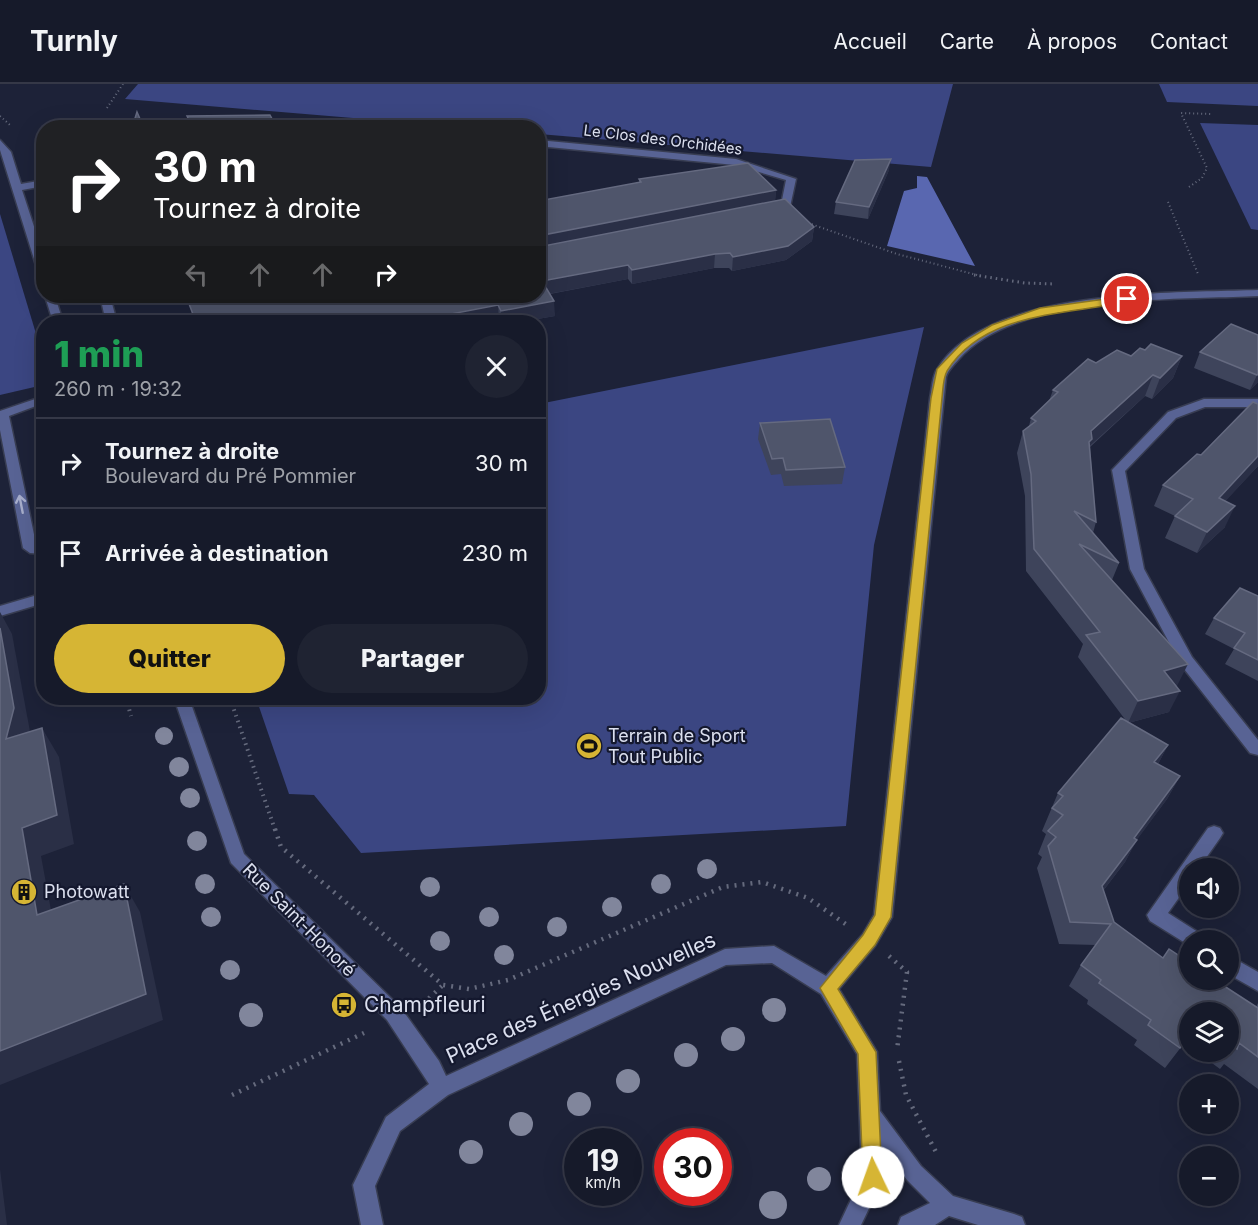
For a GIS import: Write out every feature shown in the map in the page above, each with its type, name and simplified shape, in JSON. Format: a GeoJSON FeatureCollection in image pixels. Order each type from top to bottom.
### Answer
{"type":"FeatureCollection","features":[{"type":"Feature","properties":{"kind":"street"},"geometry":{"type":"LineString","coordinates":[[0,143],[6,152],[36,249]]}},
{"type":"Feature","properties":{"kind":"street","name":"Le Clos des Orchidées"},"geometry":{"type":"LineString","coordinates":[[546,144],[736,162],[791,179],[785,207],[770,210]]}},
{"type":"Feature","properties":{"kind":"street"},"geometry":{"type":"LineString","coordinates":[[17,188],[36,184]]}},
{"type":"Feature","properties":{"kind":"street"},"geometry":{"type":"LineString","coordinates":[[758,212],[770,210]]}},
{"type":"Feature","properties":{"kind":"street"},"geometry":{"type":"LineString","coordinates":[[828,988],[869,940],[883,917],[936,398],[941,372],[966,345],[996,327],[1040,311],[1127,299],[1258,293]]}},
{"type":"Feature","properties":{"kind":"street"},"geometry":{"type":"LineString","coordinates":[[36,402],[3,414],[30,548],[36,548]]}},
{"type":"Feature","properties":{"kind":"street"},"geometry":{"type":"LineString","coordinates":[[1256,749],[1186,661],[1137,569],[1118,470],[1172,415],[1204,404],[1258,403]]}},
{"type":"Feature","properties":{"kind":"street"},"geometry":{"type":"LineString","coordinates":[[0,611],[36,600]]}},
{"type":"Feature","properties":{"kind":"street","name":"Rue Saint-Honoré"},"geometry":{"type":"LineString","coordinates":[[183,705],[237,858],[394,1014],[432,1068],[441,1088]]}},
{"type":"Feature","properties":{"kind":"street"},"geometry":{"type":"LineString","coordinates":[[1179,930],[1156,915],[1214,833]]}},
{"type":"Feature","properties":{"kind":"street","name":"Place des Énergies Nouvelles"},"geometry":{"type":"LineString","coordinates":[[372,1225],[364,1185],[393,1124],[441,1088],[725,957],[774,954],[828,988],[867,1052],[873,1177],[850,1225]]}},
{"type":"Feature","properties":{"kind":"street"},"geometry":{"type":"LineString","coordinates":[[1239,970],[1258,982]]}},
{"type":"Feature","properties":{"kind":"street"},"geometry":{"type":"LineString","coordinates":[[869,1113],[914,1173],[947,1205],[1014,1225]]}},
{"type":"Feature","properties":{"kind":"street"},"geometry":{"type":"LineString","coordinates":[[909,1225],[922,1221],[947,1205]]}},
{"type":"Feature","properties":{"kind":"path"},"geometry":{"type":"LineString","coordinates":[[101,120],[112,98],[123,84]]}},
{"type":"Feature","properties":{"kind":"path"},"geometry":{"type":"LineString","coordinates":[[1189,187],[1202,178],[1207,168],[1181,113],[1212,114]]}},
{"type":"Feature","properties":{"kind":"path"},"geometry":{"type":"LineString","coordinates":[[1168,201],[1200,280]]}},
{"type":"Feature","properties":{"kind":"path"},"geometry":{"type":"LineString","coordinates":[[770,210],[889,253],[973,273]]}},
{"type":"Feature","properties":{"kind":"path"},"geometry":{"type":"LineString","coordinates":[[128,705],[131,716]]}},
{"type":"Feature","properties":{"kind":"path"},"geometry":{"type":"LineString","coordinates":[[232,705],[281,847],[443,985],[469,989],[508,980],[723,887],[762,882],[808,898],[869,940],[907,972],[897,1052],[906,1095],[935,1147],[938,1158]]}},
{"type":"Feature","properties":{"kind":"path"},"geometry":{"type":"LineString","coordinates":[[423,1004],[443,985]]}},
{"type":"Feature","properties":{"kind":"path"},"geometry":{"type":"LineString","coordinates":[[232,1095],[364,1033]]}},
{"type":"Feature","properties":{"kind":"shaded area"},"geometry":{"type":"Polygon","coordinates":[[[138,84],[953,84],[931,167],[546,135],[546,120],[377,120],[125,99],[138,84]]]}},
{"type":"Feature","properties":{"kind":"shaded area"},"geometry":{"type":"Polygon","coordinates":[[[1159,84],[1258,84],[1258,106],[1167,102],[1159,84]]]}},
{"type":"Feature","properties":{"kind":"shaded area"},"geometry":{"type":"Polygon","coordinates":[[[1200,123],[1258,125],[1258,230],[1251,229],[1200,123]]]}},
{"type":"Feature","properties":{"kind":"shaded area"},"geometry":{"type":"Polygon","coordinates":[[[917,176],[927,177],[975,266],[887,246],[904,191],[917,188],[917,176]]]}},
{"type":"Feature","properties":{"kind":"shaded area"},"geometry":{"type":"Polygon","coordinates":[[[0,214],[36,334],[36,387],[0,395],[0,214]]]}},
{"type":"Feature","properties":{"kind":"shaded area","name":"Terrain de Sport Tout Public"},"geometry":{"type":"Polygon","coordinates":[[[924,327],[874,545],[846,826],[361,853],[314,795],[289,794],[258,705],[546,705],[546,403],[924,327]]]}},
{"type":"Feature","properties":{"kind":"building"},"geometry":{"type":"Polygon","coordinates":[[[137,112],[140,120],[134,120],[137,112]]]}},
{"type":"Feature","properties":{"kind":"building"},"geometry":{"type":"Polygon","coordinates":[[[270,115],[273,120],[189,120],[187,116],[270,115]]]}},
{"type":"Feature","properties":{"kind":"building"},"geometry":{"type":"Polygon","coordinates":[[[362,119],[409,119],[409,120],[362,119]]]}},
{"type":"Feature","properties":{"kind":"building"},"geometry":{"type":"Polygon","coordinates":[[[891,159],[869,207],[836,202],[855,160],[891,159]]]}},
{"type":"Feature","properties":{"kind":"building"},"geometry":{"type":"Polygon","coordinates":[[[748,163],[776,190],[546,234],[546,200],[641,182],[639,179],[748,163]]]}},
{"type":"Feature","properties":{"kind":"building"},"geometry":{"type":"Polygon","coordinates":[[[785,199],[814,227],[788,246],[733,257],[730,253],[715,254],[632,270],[628,265],[546,280],[546,245],[785,199]]]}},
{"type":"Feature","properties":{"kind":"building"},"geometry":{"type":"Polygon","coordinates":[[[546,288],[554,301],[546,303],[546,288]]]}},
{"type":"Feature","properties":{"kind":"building"},"geometry":{"type":"Polygon","coordinates":[[[189,303],[543,303],[501,311],[498,305],[446,315],[193,315],[189,303]]]}},
{"type":"Feature","properties":{"kind":"building"},"geometry":{"type":"Polygon","coordinates":[[[1231,324],[1258,335],[1257,375],[1200,352],[1231,324]]]}},
{"type":"Feature","properties":{"kind":"building"},"geometry":{"type":"Polygon","coordinates":[[[1151,344],[1182,356],[1160,378],[1153,375],[1091,431],[1092,439],[1089,442],[1096,522],[1074,511],[1119,563],[1079,544],[1188,664],[1164,671],[1180,691],[1138,701],[1086,635],[1100,632],[1034,549],[1031,474],[1023,431],[1036,421],[1031,418],[1058,392],[1053,390],[1088,359],[1096,363],[1117,350],[1131,356],[1140,348],[1145,350],[1151,344]]]}},
{"type":"Feature","properties":{"kind":"building"},"geometry":{"type":"Polygon","coordinates":[[[1253,402],[1258,404],[1258,456],[1219,498],[1235,506],[1207,532],[1175,516],[1193,499],[1163,485],[1197,454],[1201,455],[1253,402]]]}},
{"type":"Feature","properties":{"kind":"building"},"geometry":{"type":"Polygon","coordinates":[[[830,419],[845,467],[786,470],[783,458],[772,459],[760,423],[830,419]]]}},
{"type":"Feature","properties":{"kind":"building"},"geometry":{"type":"Polygon","coordinates":[[[1240,588],[1258,596],[1258,660],[1234,648],[1245,633],[1214,618],[1240,588]]]}},
{"type":"Feature","properties":{"kind":"building"},"geometry":{"type":"Polygon","coordinates":[[[0,628],[14,708],[6,739],[42,728],[57,815],[22,828],[37,915],[124,884],[146,994],[0,1051],[0,628]]]}},
{"type":"Feature","properties":{"kind":"building"},"geometry":{"type":"Polygon","coordinates":[[[1121,718],[1168,745],[1154,762],[1180,776],[1134,838],[1137,840],[1102,886],[1114,922],[1163,958],[1169,949],[1179,956],[1179,990],[1230,990],[1258,1008],[1258,1057],[1239,1043],[1239,1002],[1179,1002],[1179,1047],[1148,1025],[1151,1020],[1099,983],[1101,980],[1081,965],[1111,924],[1070,922],[1048,846],[1056,837],[1048,831],[1063,815],[1052,808],[1063,796],[1058,793],[1121,718]]]}},
{"type":"Feature","properties":{"kind":"place","name":"Terrain de Sport Tout Public"},"geometry":{"type":"Point","coordinates":[589,746]}},
{"type":"Feature","properties":{"kind":"place","name":"Photowatt"},"geometry":{"type":"Point","coordinates":[24,892]}},
{"type":"Feature","properties":{"kind":"place","name":"Champfleuri"},"geometry":{"type":"Point","coordinates":[344,1005]}},
{"type":"Feature","properties":{"kind":"route"},"geometry":{"type":"LineString","coordinates":[[873,1177],[867,1052],[828,988],[869,940],[883,917],[936,398],[941,372],[966,345],[996,327],[1040,311],[1127,299]]}}]}
